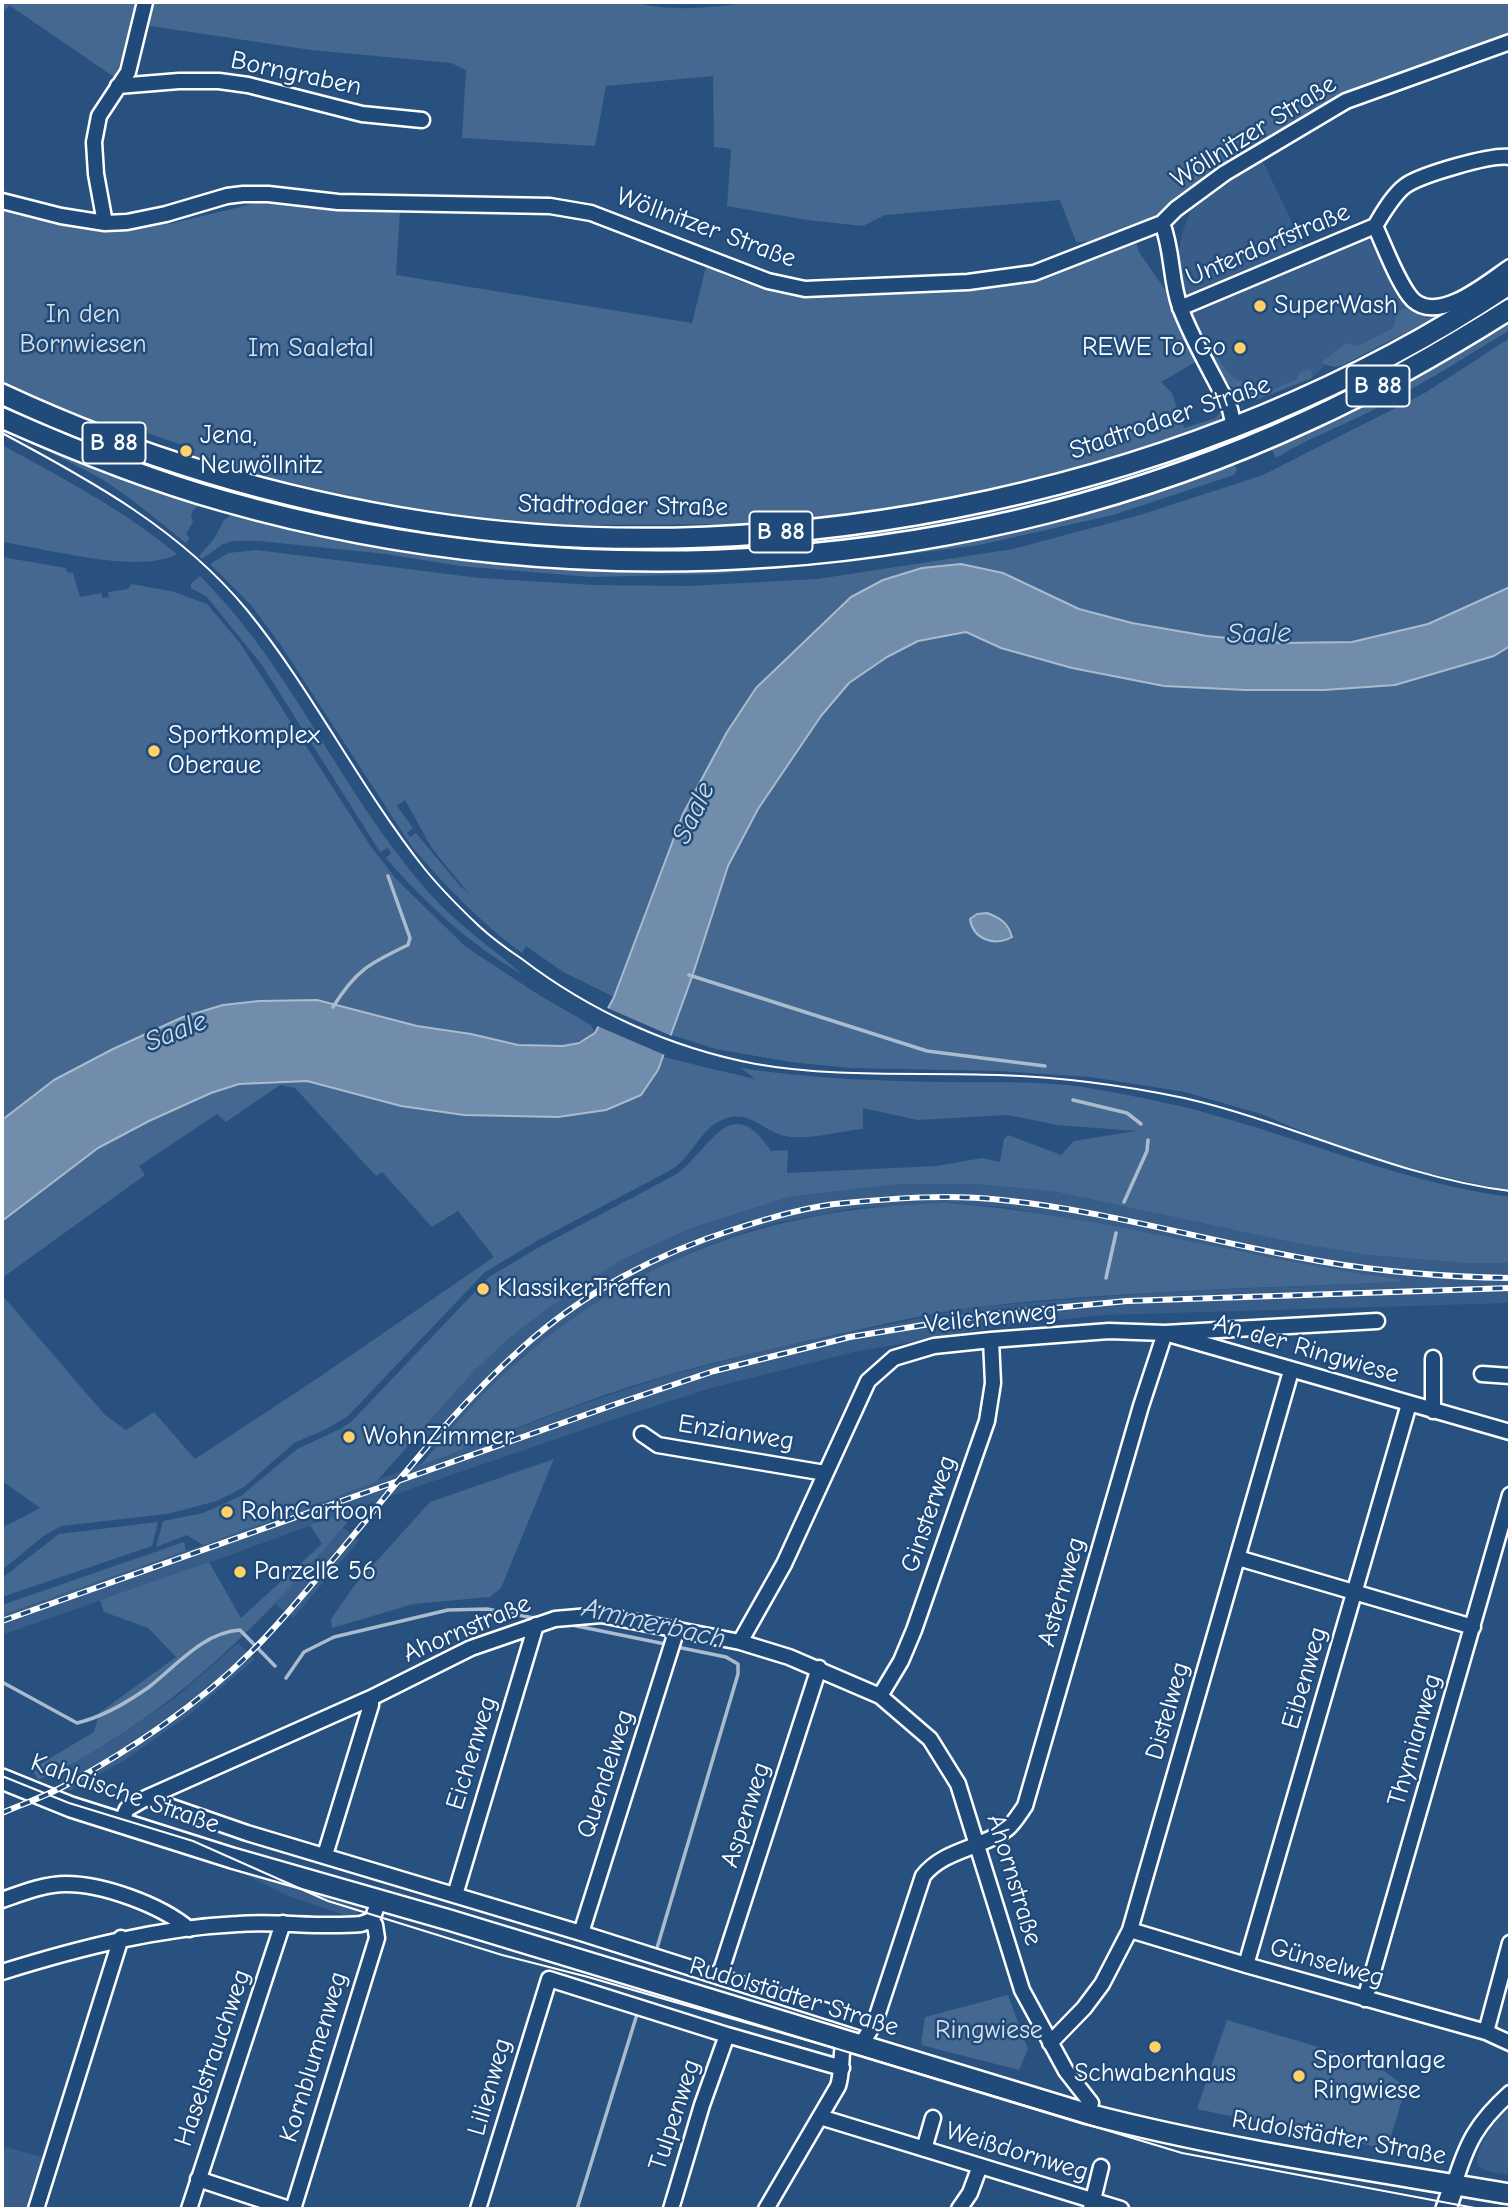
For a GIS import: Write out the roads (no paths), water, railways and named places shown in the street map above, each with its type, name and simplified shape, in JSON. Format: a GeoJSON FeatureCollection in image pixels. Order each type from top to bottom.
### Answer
{"type":"FeatureCollection","features":[{"type":"Feature","properties":{"kind":"main road","name":"Stadtrodaer Straße"},"geometry":{"type":"LineString","coordinates":[[2,394],[114,443],[230,480],[318,502],[429,522],[565,536],[699,537],[807,529],[989,502],[1138,460],[1234,427],[1338,382],[1450,322],[1510,284]]}},
{"type":"Feature","properties":{"kind":"main road","name":"Stadtrodaer Straße"},"geometry":{"type":"LineString","coordinates":[[2,418],[146,476],[224,501],[357,533],[449,547],[571,559],[725,560],[859,548],[963,531],[1087,501],[1154,481],[1239,450],[1354,398],[1445,350],[1510,309]]}},
{"type":"Feature","properties":{"kind":"main road"},"geometry":{"type":"LineString","coordinates":[[1234,427],[1239,450]]}},
{"type":"Feature","properties":{"kind":"main road","name":"Kahlaische Straße"},"geometry":{"type":"LineString","coordinates":[[2,1779],[71,1807],[232,1858]]}},
{"type":"Feature","properties":{"kind":"main road","name":"Rudolstädter Straße"},"geometry":{"type":"LineString","coordinates":[[232,1858],[1088,2114],[1157,2132],[1262,2153],[1510,2194]]}},
{"type":"Feature","properties":{"kind":"main road"},"geometry":{"type":"LineString","coordinates":[[1446,2209],[1454,2185]]}},
{"type":"Feature","properties":{"kind":"street"},"geometry":{"type":"LineString","coordinates":[[105,223],[96,174],[94,142],[99,116],[128,72],[145,2]]}},
{"type":"Feature","properties":{"kind":"street","name":"Wöllnitzer Straße"},"geometry":{"type":"LineString","coordinates":[[2,201],[61,216],[105,223],[127,222],[166,214],[243,194],[338,202],[550,206],[591,213],[768,281],[805,289],[968,282],[1034,273],[1163,223],[1176,209],[1225,173],[1346,101],[1510,42]]}},
{"type":"Feature","properties":{"kind":"street","name":"Borngraben"},"geometry":{"type":"LineString","coordinates":[[118,86],[219,81],[248,85],[362,114],[422,120]]}},
{"type":"Feature","properties":{"kind":"street","name":"Unterdorfstraße"},"geometry":{"type":"LineString","coordinates":[[1181,308],[1375,226],[1405,186],[1488,158],[1510,157]]}},
{"type":"Feature","properties":{"kind":"street","name":"Unterdorfstraße"},"geometry":{"type":"LineString","coordinates":[[1163,223],[1170,242],[1172,278],[1181,308],[1230,409],[1234,427]]}},
{"type":"Feature","properties":{"kind":"street","name":"Unterdorfstraße"},"geometry":{"type":"LineString","coordinates":[[1375,226],[1406,290],[1419,304],[1437,308],[1446,306],[1510,267]]}},
{"type":"Feature","properties":{"kind":"street","name":"Veilchenweg"},"geometry":{"type":"LineString","coordinates":[[740,1642],[784,1564],[868,1381],[894,1358],[934,1346],[991,1340],[1109,1331],[1165,1333],[1377,1321]]}},
{"type":"Feature","properties":{"kind":"street","name":"An der Ringwiese"},"geometry":{"type":"LineString","coordinates":[[1165,1333],[1510,1432]]}},
{"type":"Feature","properties":{"kind":"street","name":"Asternweg"},"geometry":{"type":"LineString","coordinates":[[853,2042],[875,2022],[923,1876],[934,1865],[957,1851],[1008,1828],[1025,1806],[1141,1406],[1165,1333]]}},
{"type":"Feature","properties":{"kind":"street","name":"Ginsterweg"},"geometry":{"type":"LineString","coordinates":[[880,1696],[901,1661],[914,1630],[987,1421],[993,1383],[991,1340]]}},
{"type":"Feature","properties":{"kind":"street","name":"An der Ringwiese"},"geometry":{"type":"LineString","coordinates":[[1433,1358],[1433,1410]]}},
{"type":"Feature","properties":{"kind":"street","name":"Distelweg"},"geometry":{"type":"LineString","coordinates":[[1050,2043],[1084,2008],[1102,1984],[1130,1930],[1291,1371]]}},
{"type":"Feature","properties":{"kind":"street"},"geometry":{"type":"LineString","coordinates":[[1482,1374],[1510,1376]]}},
{"type":"Feature","properties":{"kind":"street","name":"Eibenweg"},"geometry":{"type":"LineString","coordinates":[[1246,1965],[1409,1404]]}},
{"type":"Feature","properties":{"kind":"street","name":"Enzianweg"},"geometry":{"type":"LineString","coordinates":[[642,1434],[658,1445],[825,1473]]}},
{"type":"Feature","properties":{"kind":"street","name":"Thymianweg"},"geometry":{"type":"LineString","coordinates":[[1365,1999],[1510,1495]]}},
{"type":"Feature","properties":{"kind":"street"},"geometry":{"type":"LineString","coordinates":[[1238,1558],[1474,1627]]}},
{"type":"Feature","properties":{"kind":"street","name":"Ahornstraße"},"geometry":{"type":"LineString","coordinates":[[121,1823],[127,1809],[146,1798],[370,1698],[471,1648],[544,1622],[601,1615],[674,1639],[740,1642],[819,1668],[880,1696],[930,1739],[958,1784],[1022,1990],[1066,2071],[1091,2103],[1088,2114]]}},
{"type":"Feature","properties":{"kind":"street","name":"Eichenweg"},"geometry":{"type":"LineString","coordinates":[[455,1895],[544,1622]]}},
{"type":"Feature","properties":{"kind":"street","name":"Quendelweg"},"geometry":{"type":"LineString","coordinates":[[581,1933],[674,1639]]}},
{"type":"Feature","properties":{"kind":"street","name":"Aspenweg"},"geometry":{"type":"LineString","coordinates":[[719,1977],[819,1668]]}},
{"type":"Feature","properties":{"kind":"street"},"geometry":{"type":"LineString","coordinates":[[325,1855],[371,1705],[370,1698]]}},
{"type":"Feature","properties":{"kind":"street","name":"Rudolstädter Straße"},"geometry":{"type":"LineString","coordinates":[[146,1798],[247,1833],[581,1933],[831,2014],[875,2022]]}},
{"type":"Feature","properties":{"kind":"street"},"geometry":{"type":"LineString","coordinates":[[2,1900],[42,1887],[67,1884],[112,1892],[144,1902],[174,1916],[189,1929]]}},
{"type":"Feature","properties":{"kind":"street"},"geometry":{"type":"LineString","coordinates":[[2,1972],[121,1938],[237,1924],[349,1925],[369,1922],[379,1900]]}},
{"type":"Feature","properties":{"kind":"street","name":"Kornblumenweg"},"geometry":{"type":"LineString","coordinates":[[291,2209],[376,1938],[375,1925],[369,1922]]}},
{"type":"Feature","properties":{"kind":"street","name":"Haselstrauchweg"},"geometry":{"type":"LineString","coordinates":[[189,2209],[283,1923]]}},
{"type":"Feature","properties":{"kind":"street","name":"Günselweg"},"geometry":{"type":"LineString","coordinates":[[1130,1930],[1486,2032],[1510,2043]]}},
{"type":"Feature","properties":{"kind":"street"},"geometry":{"type":"LineString","coordinates":[[36,2209],[121,1938]]}},
{"type":"Feature","properties":{"kind":"street"},"geometry":{"type":"LineString","coordinates":[[1486,2032],[1510,1943]]}},
{"type":"Feature","properties":{"kind":"street","name":"Lilienweg"},"geometry":{"type":"LineString","coordinates":[[478,2209],[549,1979],[727,2035]]}},
{"type":"Feature","properties":{"kind":"street"},"geometry":{"type":"LineString","coordinates":[[727,2035],[842,2068]]}},
{"type":"Feature","properties":{"kind":"street","name":"Tulpenweg"},"geometry":{"type":"LineString","coordinates":[[671,2209],[702,2105],[727,2035]]}},
{"type":"Feature","properties":{"kind":"street"},"geometry":{"type":"LineString","coordinates":[[766,2209],[838,2086],[842,2068],[840,2056],[853,2042]]}},
{"type":"Feature","properties":{"kind":"street"},"geometry":{"type":"LineString","coordinates":[[1454,2185],[1463,2155],[1481,2121],[1510,2093]]}},
{"type":"Feature","properties":{"kind":"street","name":"Weißdornweg"},"geometry":{"type":"LineString","coordinates":[[820,2117],[980,2166],[1093,2205],[1121,2209]]}},
{"type":"Feature","properties":{"kind":"street","name":"Weißdornweg"},"geometry":{"type":"LineString","coordinates":[[924,2149],[933,2118]]}},
{"type":"Feature","properties":{"kind":"street"},"geometry":{"type":"LineString","coordinates":[[959,2209],[970,2193],[980,2166]]}},
{"type":"Feature","properties":{"kind":"street","name":"Weißdornweg"},"geometry":{"type":"LineString","coordinates":[[1093,2205],[1101,2167]]}},
{"type":"Feature","properties":{"kind":"street"},"geometry":{"type":"LineString","coordinates":[[198,2179],[291,2209]]}},
{"type":"Feature","properties":{"kind":"water","name":"Saale"},"geometry":{"type":"Polygon","coordinates":[[[961,564],[1003,573],[1079,609],[1132,623],[1207,636],[1281,643],[1352,642],[1428,624],[1510,587],[1510,646],[1494,656],[1395,685],[1324,690],[1246,690],[1164,686],[1072,668],[1001,648],[966,632],[918,641],[887,657],[849,683],[821,716],[758,809],[728,866],[658,1070],[641,1095],[606,1110],[558,1117],[464,1115],[401,1106],[307,1081],[239,1084],[211,1093],[149,1121],[98,1148],[2,1221],[2,1120],[54,1080],[183,1017],[223,1005],[317,1000],[417,1026],[471,1034],[518,1045],[563,1046],[579,1043],[595,1033],[614,997],[683,814],[727,732],[756,688],[851,597],[883,580],[922,568],[961,564]]]}},
{"type":"Feature","properties":{"kind":"water"},"geometry":{"type":"Polygon","coordinates":[[[987,913],[1003,922],[1012,937],[992,941],[975,932],[970,919],[977,914],[987,913]]]}},
{"type":"Feature","properties":{"kind":"waterway"},"geometry":{"type":"LineString","coordinates":[[333,1007],[349,984],[365,969],[408,945],[410,938],[388,876]]}},
{"type":"Feature","properties":{"kind":"waterway"},"geometry":{"type":"LineString","coordinates":[[689,975],[927,1051],[1045,1066]]}},
{"type":"Feature","properties":{"kind":"waterway"},"geometry":{"type":"LineString","coordinates":[[1073,1100],[1127,1113],[1141,1124]]}},
{"type":"Feature","properties":{"kind":"waterway"},"geometry":{"type":"LineString","coordinates":[[1124,1202],[1147,1151],[1148,1140]]}},
{"type":"Feature","properties":{"kind":"waterway"},"geometry":{"type":"LineString","coordinates":[[1106,1278],[1116,1233]]}},
{"type":"Feature","properties":{"kind":"waterway","name":"Ammerbach"},"geometry":{"type":"LineString","coordinates":[[286,1678],[304,1652],[334,1637],[448,1610],[487,1609],[539,1619]]}},
{"type":"Feature","properties":{"kind":"waterway","name":"Ammerbach"},"geometry":{"type":"LineString","coordinates":[[567,1624],[670,1645]]}},
{"type":"Feature","properties":{"kind":"waterway","name":"Ammerbach"},"geometry":{"type":"LineString","coordinates":[[2,1682],[77,1723],[105,1713],[132,1698],[203,1643],[227,1632],[240,1630],[275,1666]]}},
{"type":"Feature","properties":{"kind":"waterway","name":"Ammerbach"},"geometry":{"type":"LineString","coordinates":[[657,1948],[738,1674],[738,1664],[726,1657],[677,1647]]}},
{"type":"Feature","properties":{"kind":"waterway","name":"Ammerbach"},"geometry":{"type":"LineString","coordinates":[[577,2209],[638,2011]]}},
{"type":"Feature","properties":{"kind":"tram line"},"geometry":{"type":"LineString","coordinates":[[2,433],[134,509],[194,555],[247,610],[271,641],[400,837],[437,883],[500,943],[548,978],[604,1011],[693,1048],[756,1064],[846,1073],[1044,1078],[1161,1093],[1265,1121],[1427,1174],[1510,1191]]}},
{"type":"Feature","properties":{"kind":"tram line"},"geometry":{"type":"LineString","coordinates":[[2,1776],[69,1803],[193,1841],[328,1901],[502,1955],[841,2050],[1182,2153],[1480,2209]]}},
{"type":"Feature","properties":{"kind":"railway"},"geometry":{"type":"LineString","coordinates":[[2,1813],[51,1793],[90,1772],[138,1742],[209,1690],[271,1631],[447,1424],[523,1347],[546,1327],[596,1292],[650,1263],[706,1239],[817,1207],[904,1198],[963,1197],[1082,1212],[1343,1265],[1415,1273],[1510,1278]]}},
{"type":"Feature","properties":{"kind":"railway"},"geometry":{"type":"LineString","coordinates":[[2,1621],[714,1371],[850,1337],[991,1314],[1127,1301],[1510,1288]]}},
{"type":"Feature","properties":{"kind":"place","name":"SuperWash"},"geometry":{"type":"Point","coordinates":[1260,306]}},
{"type":"Feature","properties":{"kind":"place","name":"REWE To Go"},"geometry":{"type":"Point","coordinates":[1240,348]}},
{"type":"Feature","properties":{"kind":"place","name":"Jena, Neuwöllnitz"},"geometry":{"type":"Point","coordinates":[186,451]}},
{"type":"Feature","properties":{"kind":"place","name":"Sportkomplex Oberaue"},"geometry":{"type":"Point","coordinates":[154,751]}},
{"type":"Feature","properties":{"kind":"place","name":"KlassikerTreffen"},"geometry":{"type":"Point","coordinates":[483,1289]}},
{"type":"Feature","properties":{"kind":"place","name":"WohnZimmer"},"geometry":{"type":"Point","coordinates":[349,1437]}},
{"type":"Feature","properties":{"kind":"place","name":"RohrCartoon"},"geometry":{"type":"Point","coordinates":[227,1512]}},
{"type":"Feature","properties":{"kind":"place","name":"Parzelle 56"},"geometry":{"type":"Point","coordinates":[240,1572]}},
{"type":"Feature","properties":{"kind":"place","name":"Schwabenhaus"},"geometry":{"type":"Point","coordinates":[1155,2047]}},
{"type":"Feature","properties":{"kind":"place","name":"Sportanlage Ringwiese"},"geometry":{"type":"Point","coordinates":[1299,2076]}},
{"type":"Feature","properties":{"kind":"park label","name":"In den Bornwiesen"},"geometry":{"type":"Point","coordinates":[83,330]}},
{"type":"Feature","properties":{"kind":"park label","name":"Im Saaletal"},"geometry":{"type":"Point","coordinates":[311,349]}},
{"type":"Feature","properties":{"kind":"park label","name":"Ringwiese"},"geometry":{"type":"Point","coordinates":[989,2031]}}]}
